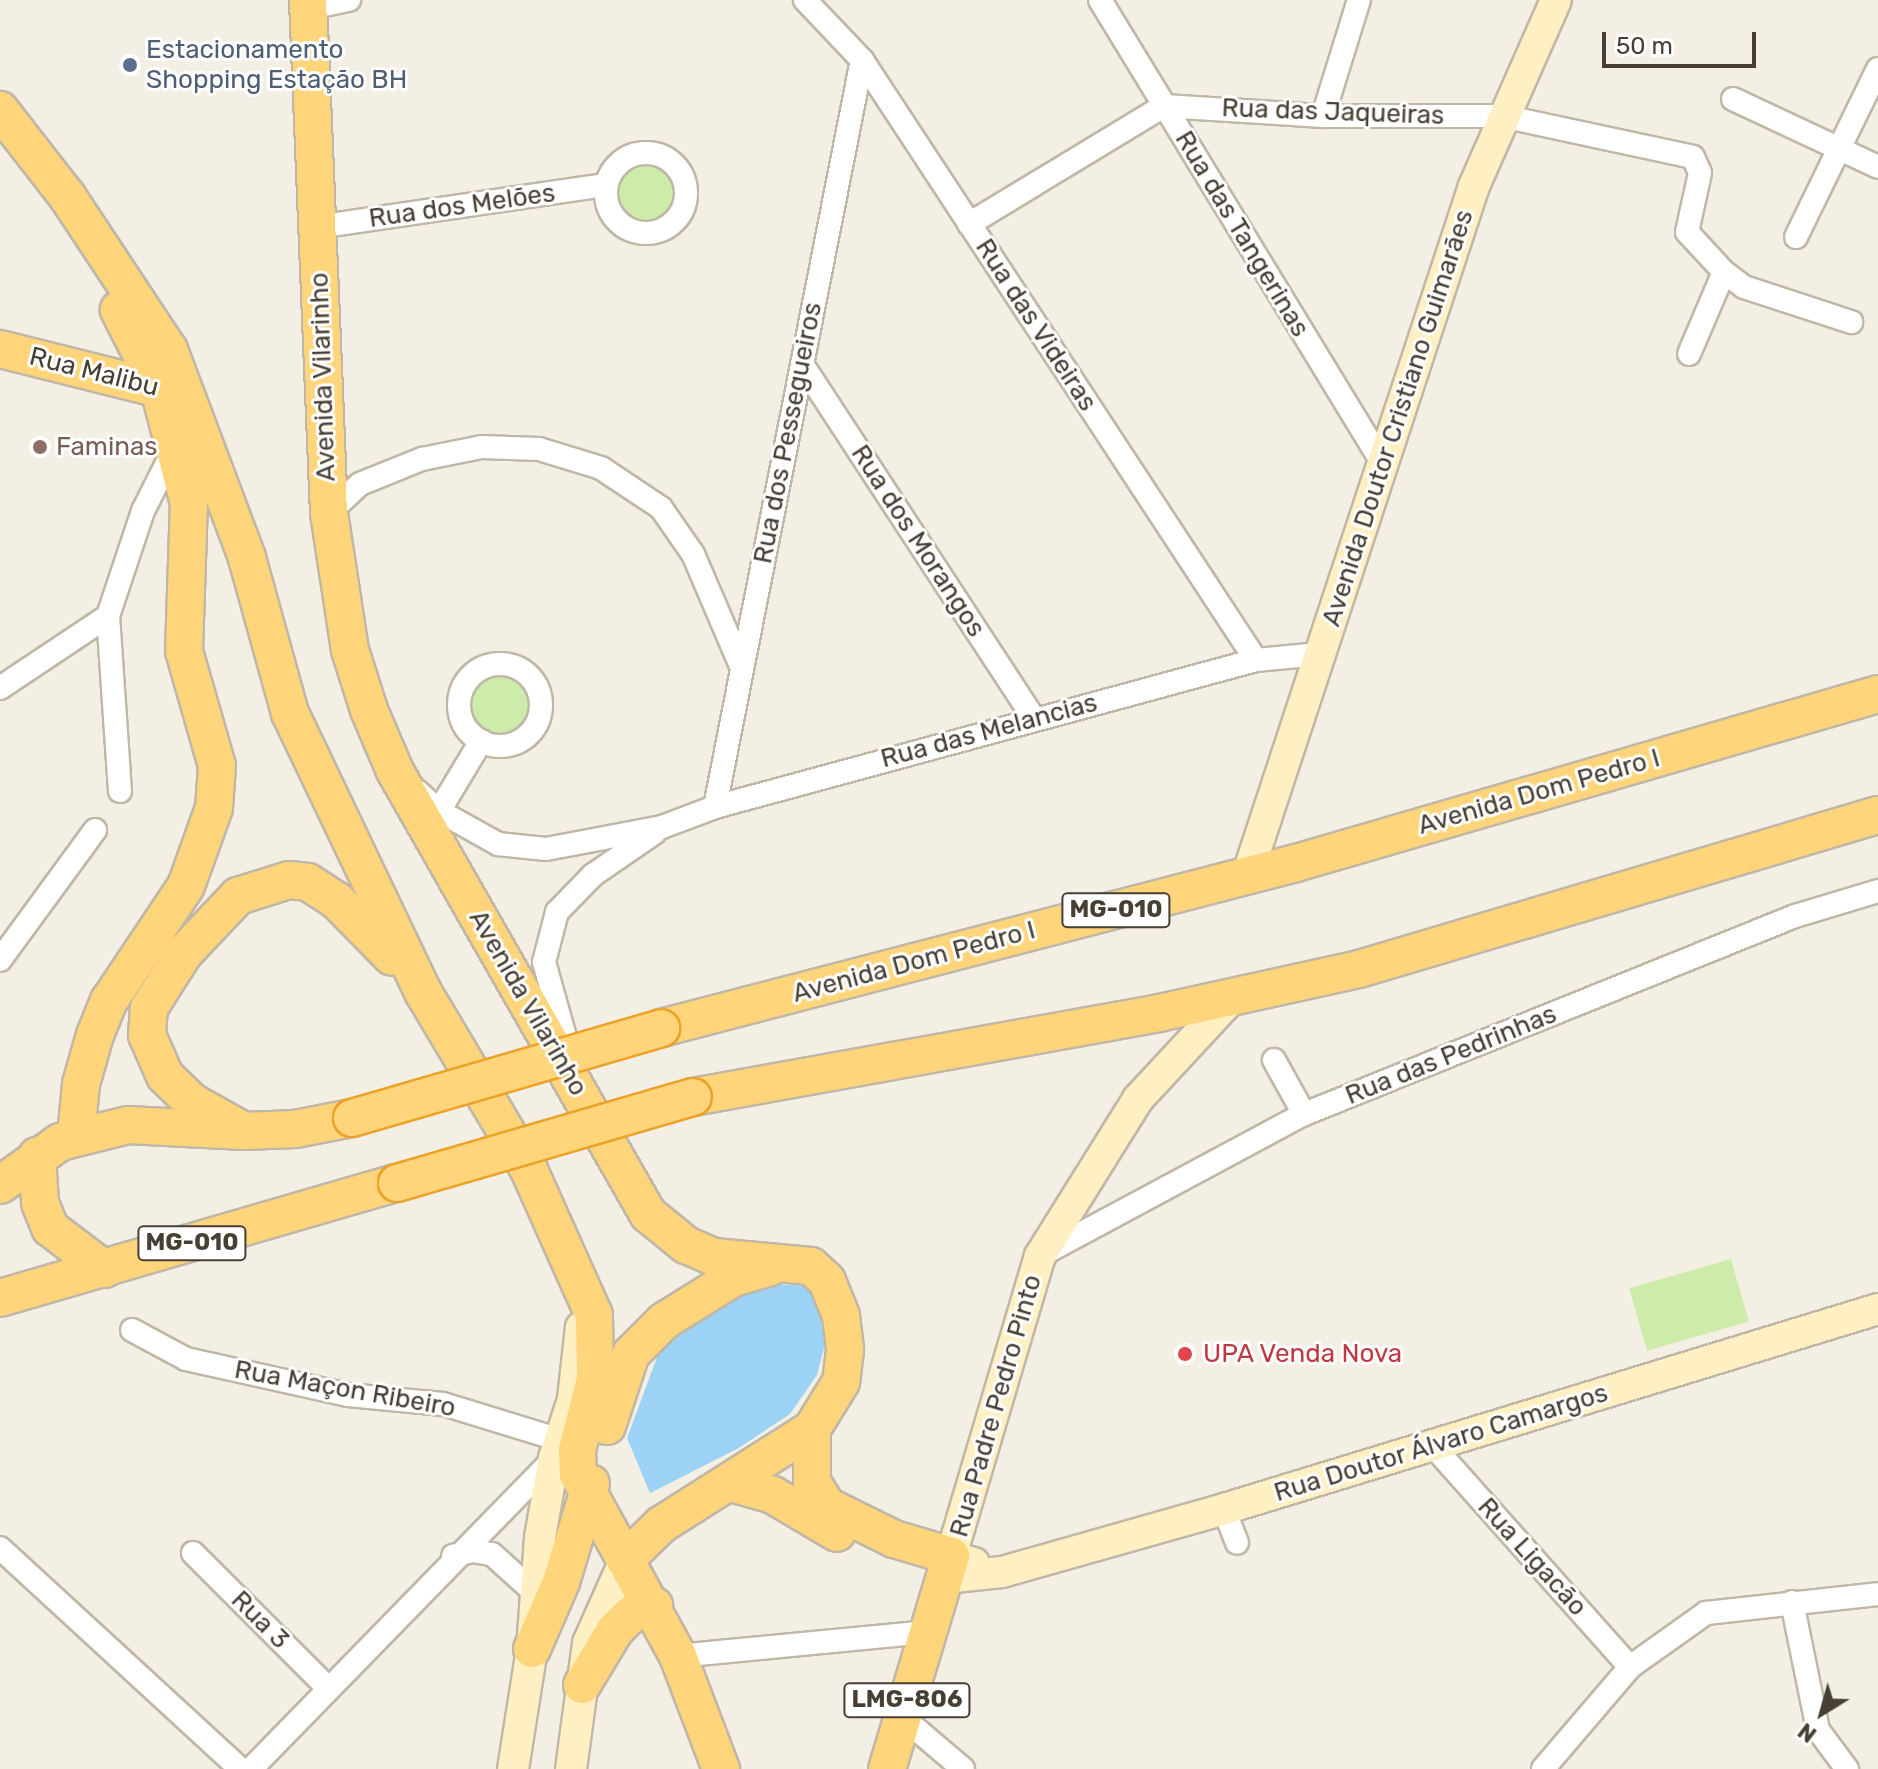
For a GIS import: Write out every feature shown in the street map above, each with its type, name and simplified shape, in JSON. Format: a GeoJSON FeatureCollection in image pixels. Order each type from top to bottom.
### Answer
{"type":"FeatureCollection","features":[{"type":"Feature","properties":{"kind":"highway","name":"Avenida Vilarinho"},"geometry":{"type":"LineString","coordinates":[[309,4],[329,513],[350,650],[395,771],[648,1214],[686,1245],[714,1257],[794,1262],[811,1266],[827,1281],[841,1316],[845,1350],[841,1382],[812,1429],[661,1525],[625,1560]]}},
{"type":"Feature","properties":{"kind":"highway"},"geometry":{"type":"LineString","coordinates":[[0,110],[90,233],[98,270],[174,392],[247,558],[290,713],[423,992],[529,1170],[581,1285],[594,1315],[597,1348],[595,1379],[577,1450],[578,1474],[587,1498],[654,1606],[678,1656],[721,1769]]}},
{"type":"Feature","properties":{"kind":"highway","name":"Rua Malibu"},"geometry":{"type":"LineString","coordinates":[[0,349],[174,392]]}},
{"type":"Feature","properties":{"kind":"highway"},"geometry":{"type":"LineString","coordinates":[[76,1136],[81,1084],[104,1012],[186,886],[214,808],[217,750],[184,651],[189,504],[175,446],[174,392]]}},
{"type":"Feature","properties":{"kind":"highway","name":"Avenida Dom Pedro I"},"geometry":{"type":"LineString","coordinates":[[0,1185],[37,1156],[76,1136],[128,1125],[244,1131],[352,1118],[661,1028],[1285,866],[1878,694]]}},
{"type":"Feature","properties":{"kind":"highway","name":"MG-010"},"geometry":{"type":"LineString","coordinates":[[0,1298],[693,1097],[1159,1013],[1359,969],[1878,815]]}},
{"type":"Feature","properties":{"kind":"highway"},"geometry":{"type":"LineString","coordinates":[[244,1131],[192,1102],[165,1076],[147,1035],[149,1008],[162,982],[238,896],[289,880],[308,882],[364,925],[423,992]]}},
{"type":"Feature","properties":{"kind":"highway"},"geometry":{"type":"LineString","coordinates":[[37,1156],[40,1203],[50,1228],[104,1269]]}},
{"type":"Feature","properties":{"kind":"highway"},"geometry":{"type":"LineString","coordinates":[[532,1649],[561,1582],[631,1354],[696,1298],[733,1278],[794,1262]]}},
{"type":"Feature","properties":{"kind":"highway","name":"Rua Doutor Álvaro Camargos"},"geometry":{"type":"LineString","coordinates":[[812,1429],[812,1482],[827,1506],[948,1567]]}},
{"type":"Feature","properties":{"kind":"highway","name":"Rua Doutor Álvaro Camargos"},"geometry":{"type":"LineString","coordinates":[[731,1483],[773,1495],[859,1544],[948,1567]]}},
{"type":"Feature","properties":{"kind":"highway","name":"Rua Padre Pedro Pinto"},"geometry":{"type":"LineString","coordinates":[[887,1769],[948,1567]]}},
{"type":"Feature","properties":{"kind":"highway"},"geometry":{"type":"LineString","coordinates":[[582,1685],[615,1630],[630,1615],[654,1606]]}},
{"type":"Feature","properties":{"kind":"main road","name":"Avenida Doutor Cristiano Guimarães"},"geometry":{"type":"LineString","coordinates":[[1247,876],[1385,467],[1474,186],[1502,116],[1556,0]]}},
{"type":"Feature","properties":{"kind":"main road"},"geometry":{"type":"LineString","coordinates":[[1257,842],[1269,859],[1285,866]]}},
{"type":"Feature","properties":{"kind":"main road","name":"Rua Padre Pedro Pinto"},"geometry":{"type":"LineString","coordinates":[[948,1567],[1040,1256],[1125,1118],[1231,999]]}},
{"type":"Feature","properties":{"kind":"main road","name":"Rua Padre Pedro Pinto"},"geometry":{"type":"LineString","coordinates":[[1159,1013],[1171,1034],[1163,1072]]}},
{"type":"Feature","properties":{"kind":"main road"},"geometry":{"type":"LineString","coordinates":[[513,1769],[532,1649],[535,1593],[557,1449],[577,1371],[581,1285]]}},
{"type":"Feature","properties":{"kind":"main road","name":"Rua Doutor Álvaro Camargos"},"geometry":{"type":"LineString","coordinates":[[948,1567],[1002,1572],[1224,1509],[1878,1309]]}},
{"type":"Feature","properties":{"kind":"main road","name":"Avenida Vilarinho"},"geometry":{"type":"LineString","coordinates":[[571,1769],[582,1685],[597,1613],[625,1560]]}},
{"type":"Feature","properties":{"kind":"street"},"geometry":{"type":"LineString","coordinates":[[309,4],[349,0]]}},
{"type":"Feature","properties":{"kind":"street","name":"Rua das Videiras"},"geometry":{"type":"LineString","coordinates":[[805,0],[862,60],[1256,660]]}},
{"type":"Feature","properties":{"kind":"street","name":"Rua das Tangerinas"},"geometry":{"type":"LineString","coordinates":[[1100,0],[1385,467]]}},
{"type":"Feature","properties":{"kind":"street"},"geometry":{"type":"LineString","coordinates":[[1323,116],[1359,0]]}},
{"type":"Feature","properties":{"kind":"street","name":"Rua dos Pessegueiros"},"geometry":{"type":"LineString","coordinates":[[715,807],[862,60]]}},
{"type":"Feature","properties":{"kind":"street"},"geometry":{"type":"LineString","coordinates":[[1796,237],[1878,69]]}},
{"type":"Feature","properties":{"kind":"street"},"geometry":{"type":"LineString","coordinates":[[1733,99],[1878,167]]}},
{"type":"Feature","properties":{"kind":"street"},"geometry":{"type":"LineString","coordinates":[[969,224],[1164,106]]}},
{"type":"Feature","properties":{"kind":"street","name":"Rua das Jaqueiras"},"geometry":{"type":"LineString","coordinates":[[1164,106],[1323,116],[1502,116],[1693,157],[1700,173],[1687,232],[1724,272]]}},
{"type":"Feature","properties":{"kind":"street","name":"Rua dos Melões"},"geometry":{"type":"LineString","coordinates":[[317,227],[606,185]]}},
{"type":"Feature","properties":{"kind":"street"},"geometry":{"type":"LineString","coordinates":[[1689,354],[1724,272],[1744,287],[1851,322]]}},
{"type":"Feature","properties":{"kind":"street","name":"Rua dos Morangos"},"geometry":{"type":"LineString","coordinates":[[802,364],[1034,718]]}},
{"type":"Feature","properties":{"kind":"street"},"geometry":{"type":"LineString","coordinates":[[120,791],[108,616],[143,511],[175,446]]}},
{"type":"Feature","properties":{"kind":"street"},"geometry":{"type":"LineString","coordinates":[[329,513],[360,484],[422,459],[482,447],[539,449],[601,468],[661,508],[693,554],[742,667]]}},
{"type":"Feature","properties":{"kind":"street"},"geometry":{"type":"LineString","coordinates":[[327,469],[360,484]]}},
{"type":"Feature","properties":{"kind":"street"},"geometry":{"type":"LineString","coordinates":[[0,688],[108,616]]}},
{"type":"Feature","properties":{"kind":"street","name":"Rua das Melancias"},"geometry":{"type":"LineString","coordinates":[[395,771],[439,811],[498,844],[546,849],[662,827],[715,807],[1256,660],[1320,654]]}},
{"type":"Feature","properties":{"kind":"street"},"geometry":{"type":"LineString","coordinates":[[439,811],[481,741]]}},
{"type":"Feature","properties":{"kind":"street","name":"Rua das Melancias"},"geometry":{"type":"LineString","coordinates":[[581,1094],[544,962],[557,912],[593,875],[662,827]]}},
{"type":"Feature","properties":{"kind":"street"},"geometry":{"type":"LineString","coordinates":[[0,960],[95,830]]}},
{"type":"Feature","properties":{"kind":"street","name":"Rua das Pedrinhas"},"geometry":{"type":"LineString","coordinates":[[1040,1256],[1304,1114],[1795,916],[1878,891]]}},
{"type":"Feature","properties":{"kind":"street"},"geometry":{"type":"LineString","coordinates":[[1274,1060],[1304,1114]]}},
{"type":"Feature","properties":{"kind":"street"},"geometry":{"type":"LineString","coordinates":[[0,1316],[55,1284]]}},
{"type":"Feature","properties":{"kind":"street","name":"Rua Maçon Ribeiro"},"geometry":{"type":"LineString","coordinates":[[132,1330],[186,1359],[348,1395],[443,1404],[557,1449]]}},
{"type":"Feature","properties":{"kind":"street","name":"Rua Ligacão"},"geometry":{"type":"LineString","coordinates":[[1433,1446],[1630,1667]]}},
{"type":"Feature","properties":{"kind":"street"},"geometry":{"type":"LineString","coordinates":[[251,1769],[557,1449]]}},
{"type":"Feature","properties":{"kind":"street"},"geometry":{"type":"LineString","coordinates":[[1224,1509],[1237,1543]]}},
{"type":"Feature","properties":{"kind":"street"},"geometry":{"type":"LineString","coordinates":[[0,1548],[240,1769]]}},
{"type":"Feature","properties":{"kind":"street"},"geometry":{"type":"LineString","coordinates":[[453,1556],[472,1551],[492,1554],[535,1593]]}},
{"type":"Feature","properties":{"kind":"street","name":"Rua 3"},"geometry":{"type":"LineString","coordinates":[[193,1553],[327,1687]]}},
{"type":"Feature","properties":{"kind":"street"},"geometry":{"type":"LineString","coordinates":[[1543,1769],[1630,1667],[1706,1613],[1878,1594]]}},
{"type":"Feature","properties":{"kind":"street"},"geometry":{"type":"LineString","coordinates":[[1792,1602],[1818,1730],[1847,1769]]}},
{"type":"Feature","properties":{"kind":"street"},"geometry":{"type":"LineString","coordinates":[[678,1656],[928,1632]]}},
{"type":"Feature","properties":{"kind":"street"},"geometry":{"type":"LineString","coordinates":[[902,1717],[963,1769]]}},
{"type":"Feature","properties":{"kind":"green space"},"geometry":{"type":"Polygon","coordinates":[[[640,160],[652,160],[668,169],[675,179],[675,203],[668,213],[652,222],[640,222],[620,208],[615,197],[615,185],[629,165],[640,160]]]}},
{"type":"Feature","properties":{"kind":"green space"},"geometry":{"type":"Polygon","coordinates":[[[494,674],[506,674],[522,683],[529,693],[529,717],[522,727],[506,736],[494,736],[474,722],[469,711],[469,699],[483,679],[494,674]]]}},
{"type":"Feature","properties":{"kind":"green space"},"geometry":{"type":"Polygon","coordinates":[[[1731,1259],[1749,1321],[1647,1351],[1629,1288],[1731,1259]]]}},
{"type":"Feature","properties":{"kind":"water"},"geometry":{"type":"Polygon","coordinates":[[[756,1283],[810,1286],[820,1300],[828,1332],[817,1375],[790,1414],[737,1449],[650,1493],[627,1438],[662,1344],[712,1303],[756,1283]]]}},
{"type":"Feature","properties":{"kind":"place","name":"Estacionamento Shopping Estação BH"},"geometry":{"type":"Point","coordinates":[130,65]}},
{"type":"Feature","properties":{"kind":"place","name":"Faminas"},"geometry":{"type":"Point","coordinates":[40,447]}},
{"type":"Feature","properties":{"kind":"place","name":"UPA Venda Nova"},"geometry":{"type":"Point","coordinates":[1185,1354]}}]}
